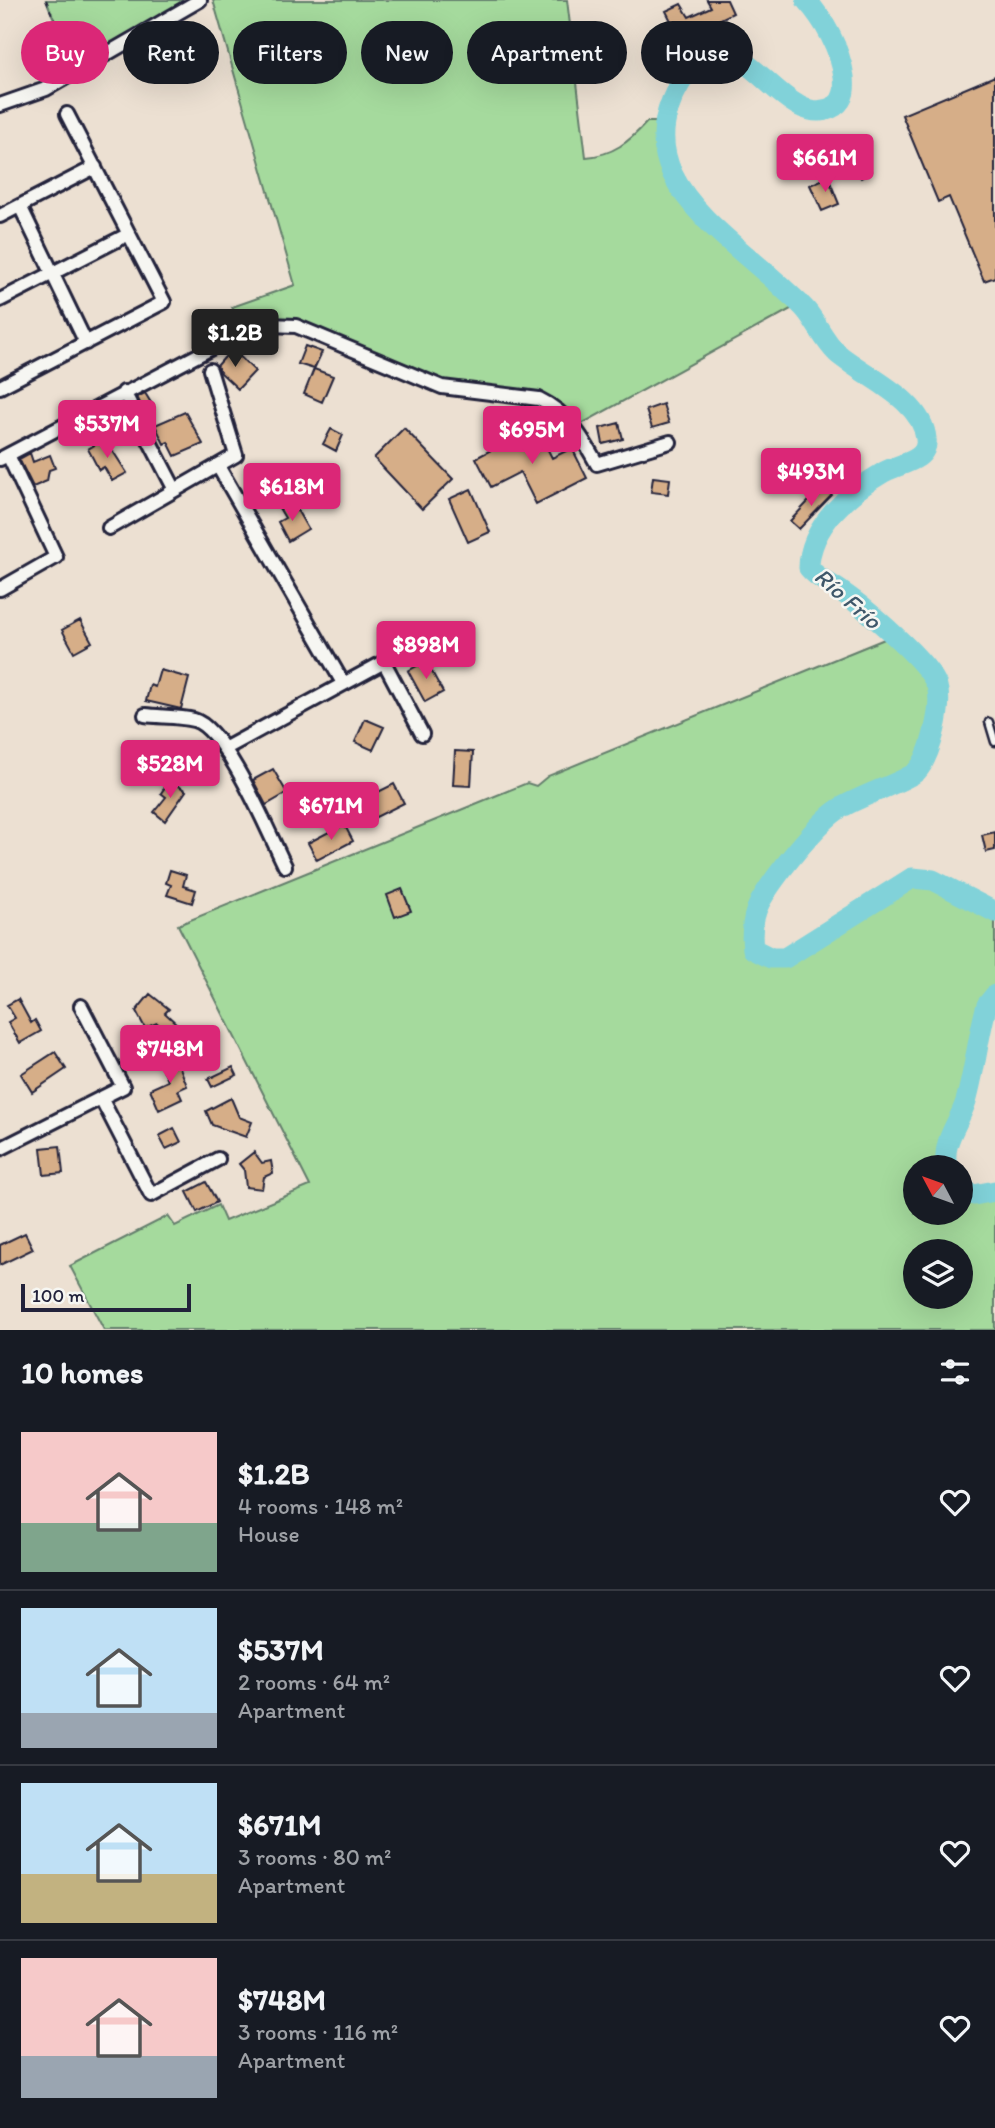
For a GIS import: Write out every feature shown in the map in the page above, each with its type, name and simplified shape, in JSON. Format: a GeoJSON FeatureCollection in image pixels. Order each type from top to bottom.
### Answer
{"type":"FeatureCollection","features":[{"type":"Feature","properties":{"kind":"street"},"geometry":{"type":"LineString","coordinates":[[109,53],[200,0]]}},
{"type":"Feature","properties":{"kind":"street"},"geometry":{"type":"LineString","coordinates":[[0,106],[56,84]]}},
{"type":"Feature","properties":{"kind":"street"},"geometry":{"type":"LineString","coordinates":[[0,387],[164,302],[67,114]]}},
{"type":"Feature","properties":{"kind":"street"},"geometry":{"type":"LineString","coordinates":[[0,216],[95,167]]}},
{"type":"Feature","properties":{"kind":"street"},"geometry":{"type":"LineString","coordinates":[[20,206],[86,343]]}},
{"type":"Feature","properties":{"kind":"street"},"geometry":{"type":"LineString","coordinates":[[0,300],[129,234]]}},
{"type":"Feature","properties":{"kind":"street"},"geometry":{"type":"LineString","coordinates":[[0,589],[56,558],[4,457],[244,331],[270,325],[296,326],[442,387],[539,399],[553,405],[576,427],[597,464],[670,442]]}},
{"type":"Feature","properties":{"kind":"street"},"geometry":{"type":"LineString","coordinates":[[109,528],[236,455],[210,369]]}},
{"type":"Feature","properties":{"kind":"street"},"geometry":{"type":"LineString","coordinates":[[124,392],[175,490]]}},
{"type":"Feature","properties":{"kind":"street"},"geometry":{"type":"LineString","coordinates":[[218,466],[343,683]]}},
{"type":"Feature","properties":{"kind":"street"},"geometry":{"type":"LineString","coordinates":[[226,748],[384,662],[422,734]]}},
{"type":"Feature","properties":{"kind":"street"},"geometry":{"type":"LineString","coordinates":[[145,715],[195,720],[212,731],[226,748],[285,866]]}},
{"type":"Feature","properties":{"kind":"street"},"geometry":{"type":"LineString","coordinates":[[0,1149],[123,1087],[81,1006]]}},
{"type":"Feature","properties":{"kind":"street"},"geometry":{"type":"LineString","coordinates":[[101,1098],[151,1195],[218,1160]]}},
{"type":"Feature","properties":{"kind":"lane"},"geometry":{"type":"LineString","coordinates":[[989,722],[995,742]]}},
{"type":"Feature","properties":{"kind":"path"},"geometry":{"type":"LineString","coordinates":[[46,0],[55,21]]}},
{"type":"Feature","properties":{"kind":"green space"},"geometry":{"type":"Polygon","coordinates":[[[46,0],[200,0],[164,21],[123,21],[123,45],[109,53],[109,21],[55,21],[46,0]]]}},
{"type":"Feature","properties":{"kind":"green space"},"geometry":{"type":"Polygon","coordinates":[[[213,0],[567,0],[570,21],[467,21],[467,84],[577,84],[586,157],[604,154],[620,146],[647,122],[667,122],[667,158],[670,170],[691,205],[727,241],[800,304],[576,427],[553,405],[442,387],[296,326],[244,331],[232,307],[295,285],[237,84],[347,84],[347,21],[233,21],[233,70],[213,0]]]}},
{"type":"Feature","properties":{"kind":"green space"},"geometry":{"type":"Polygon","coordinates":[[[892,636],[916,656],[937,685],[937,719],[928,753],[915,773],[870,791],[837,810],[807,840],[759,903],[751,932],[753,949],[771,957],[785,958],[912,878],[933,880],[995,912],[995,995],[987,1005],[966,1101],[948,1141],[946,1155],[903,1155],[903,1225],[973,1225],[973,1195],[995,1191],[995,1330],[104,1330],[70,1266],[168,1216],[175,1226],[218,1205],[225,1221],[310,1186],[178,925],[527,783],[536,786],[548,776],[892,636]]]}},
{"type":"Feature","properties":{"kind":"building"},"geometry":{"type":"Polygon","coordinates":[[[707,0],[727,0],[733,13],[717,21],[671,21],[666,11],[681,4],[689,17],[711,7],[707,0]]]}},
{"type":"Feature","properties":{"kind":"building"},"geometry":{"type":"Polygon","coordinates":[[[995,76],[995,277],[984,281],[949,197],[938,202],[902,115],[995,76]]]}},
{"type":"Feature","properties":{"kind":"building"},"geometry":{"type":"Polygon","coordinates":[[[855,149],[871,172],[861,178],[846,155],[855,149]]]}},
{"type":"Feature","properties":{"kind":"building"},"geometry":{"type":"Polygon","coordinates":[[[828,177],[839,204],[822,211],[810,185],[828,177]]]}},
{"type":"Feature","properties":{"kind":"building"},"geometry":{"type":"Polygon","coordinates":[[[305,346],[322,352],[314,369],[298,364],[305,346]]]}},
{"type":"Feature","properties":{"kind":"building"},"geometry":{"type":"Polygon","coordinates":[[[232,349],[255,371],[238,389],[217,366],[232,349]]]}},
{"type":"Feature","properties":{"kind":"building"},"geometry":{"type":"Polygon","coordinates":[[[314,369],[333,376],[322,402],[304,394],[314,369]]]}},
{"type":"Feature","properties":{"kind":"building"},"geometry":{"type":"Polygon","coordinates":[[[145,393],[153,406],[144,411],[137,397],[145,393]]]}},
{"type":"Feature","properties":{"kind":"building"},"geometry":{"type":"Polygon","coordinates":[[[663,404],[669,423],[652,428],[646,410],[663,404]]]}},
{"type":"Feature","properties":{"kind":"building"},"geometry":{"type":"Polygon","coordinates":[[[185,412],[203,444],[175,456],[168,442],[164,444],[155,425],[185,412]]]}},
{"type":"Feature","properties":{"kind":"building"},"geometry":{"type":"Polygon","coordinates":[[[619,423],[623,439],[603,444],[600,428],[619,423]]]}},
{"type":"Feature","properties":{"kind":"building"},"geometry":{"type":"Polygon","coordinates":[[[536,426],[552,458],[572,448],[587,478],[536,504],[520,472],[491,487],[476,458],[536,426]]]}},
{"type":"Feature","properties":{"kind":"building"},"geometry":{"type":"Polygon","coordinates":[[[404,428],[453,479],[422,509],[374,458],[404,428]]]}},
{"type":"Feature","properties":{"kind":"building"},"geometry":{"type":"Polygon","coordinates":[[[331,429],[343,435],[336,451],[323,444],[331,429]]]}},
{"type":"Feature","properties":{"kind":"building"},"geometry":{"type":"Polygon","coordinates":[[[105,439],[127,473],[112,481],[104,467],[99,470],[88,449],[105,439]]]}},
{"type":"Feature","properties":{"kind":"building"},"geometry":{"type":"Polygon","coordinates":[[[30,453],[33,462],[50,455],[55,468],[49,470],[47,481],[33,487],[19,459],[30,453]]]}},
{"type":"Feature","properties":{"kind":"building"},"geometry":{"type":"Polygon","coordinates":[[[653,477],[670,479],[668,494],[651,492],[653,477]]]}},
{"type":"Feature","properties":{"kind":"building"},"geometry":{"type":"Polygon","coordinates":[[[823,486],[832,495],[799,529],[790,521],[823,486]]]}},
{"type":"Feature","properties":{"kind":"building"},"geometry":{"type":"Polygon","coordinates":[[[471,489],[490,532],[468,542],[449,499],[471,489]]]}},
{"type":"Feature","properties":{"kind":"building"},"geometry":{"type":"Polygon","coordinates":[[[287,504],[292,513],[297,510],[308,529],[288,541],[278,522],[285,518],[279,508],[287,504]]]}},
{"type":"Feature","properties":{"kind":"building"},"geometry":{"type":"Polygon","coordinates":[[[80,620],[92,642],[74,652],[62,630],[80,620]]]}},
{"type":"Feature","properties":{"kind":"building"},"geometry":{"type":"Polygon","coordinates":[[[426,661],[443,692],[425,702],[408,671],[426,661]]]}},
{"type":"Feature","properties":{"kind":"building"},"geometry":{"type":"Polygon","coordinates":[[[160,670],[189,678],[181,709],[146,701],[150,685],[155,687],[160,670]]]}},
{"type":"Feature","properties":{"kind":"building"},"geometry":{"type":"Polygon","coordinates":[[[365,719],[384,727],[373,750],[355,742],[365,719]]]}},
{"type":"Feature","properties":{"kind":"building"},"geometry":{"type":"Polygon","coordinates":[[[455,751],[473,752],[471,786],[453,785],[455,751]]]}},
{"type":"Feature","properties":{"kind":"building"},"geometry":{"type":"Polygon","coordinates":[[[273,769],[287,793],[266,805],[253,780],[273,769]]]}},
{"type":"Feature","properties":{"kind":"building"},"geometry":{"type":"Polygon","coordinates":[[[170,780],[186,791],[165,821],[154,812],[166,797],[161,793],[170,780]]]}},
{"type":"Feature","properties":{"kind":"building"},"geometry":{"type":"Polygon","coordinates":[[[394,784],[404,803],[364,823],[354,804],[394,784]]]}},
{"type":"Feature","properties":{"kind":"building"},"geometry":{"type":"Polygon","coordinates":[[[344,824],[353,841],[317,860],[308,843],[344,824]]]}},
{"type":"Feature","properties":{"kind":"building"},"geometry":{"type":"Polygon","coordinates":[[[995,832],[995,850],[986,852],[982,835],[995,832]]]}},
{"type":"Feature","properties":{"kind":"building"},"geometry":{"type":"Polygon","coordinates":[[[170,870],[186,875],[183,886],[196,890],[192,903],[167,895],[171,885],[166,883],[170,870]]]}},
{"type":"Feature","properties":{"kind":"building"},"geometry":{"type":"Polygon","coordinates":[[[402,889],[411,911],[395,917],[387,895],[402,889]]]}},
{"type":"Feature","properties":{"kind":"building"},"geometry":{"type":"Polygon","coordinates":[[[150,994],[169,1009],[165,1013],[177,1024],[168,1033],[157,1023],[145,1028],[136,1011],[150,994]]]}},
{"type":"Feature","properties":{"kind":"building"},"geometry":{"type":"Polygon","coordinates":[[[18,999],[31,1023],[35,1020],[41,1031],[20,1043],[8,1022],[15,1018],[7,1005],[18,999]]]}},
{"type":"Feature","properties":{"kind":"building"},"geometry":{"type":"Polygon","coordinates":[[[208,1041],[215,1054],[206,1059],[199,1045],[208,1041]]]}},
{"type":"Feature","properties":{"kind":"building"},"geometry":{"type":"Polygon","coordinates":[[[55,1052],[66,1069],[32,1092],[21,1074],[55,1052]]]}},
{"type":"Feature","properties":{"kind":"building"},"geometry":{"type":"Polygon","coordinates":[[[176,1057],[187,1086],[178,1090],[182,1099],[159,1110],[150,1089],[168,1081],[161,1064],[176,1057]]]}},
{"type":"Feature","properties":{"kind":"building"},"geometry":{"type":"Polygon","coordinates":[[[233,1067],[237,1075],[212,1087],[208,1079],[233,1067]]]}},
{"type":"Feature","properties":{"kind":"building"},"geometry":{"type":"Polygon","coordinates":[[[231,1098],[239,1117],[252,1122],[246,1137],[212,1125],[206,1111],[231,1098]]]}},
{"type":"Feature","properties":{"kind":"building"},"geometry":{"type":"Polygon","coordinates":[[[174,1128],[181,1142],[166,1149],[159,1136],[174,1128]]]}},
{"type":"Feature","properties":{"kind":"building"},"geometry":{"type":"Polygon","coordinates":[[[60,1146],[63,1173],[44,1175],[41,1148],[60,1146]]]}},
{"type":"Feature","properties":{"kind":"building"},"geometry":{"type":"Polygon","coordinates":[[[254,1152],[262,1163],[271,1161],[273,1173],[264,1177],[262,1189],[246,1187],[244,1170],[239,1164],[254,1152]]]}},
{"type":"Feature","properties":{"kind":"building"},"geometry":{"type":"Polygon","coordinates":[[[206,1182],[217,1202],[197,1212],[187,1192],[206,1182]]]}},
{"type":"Feature","properties":{"kind":"building"},"geometry":{"type":"Polygon","coordinates":[[[25,1233],[33,1249],[0,1265],[0,1245],[25,1233]]]}},
{"type":"Feature","properties":{"kind":"waterway","name":"Río Frío"},"geometry":{"type":"LineString","coordinates":[[806,0],[825,26],[839,56],[844,85],[843,97],[838,103],[822,111],[810,110],[786,97],[743,62],[732,58],[695,62],[672,99],[664,132],[668,163],[682,190],[703,216],[803,307],[837,353],[903,400],[922,425],[926,442],[922,453],[871,480],[834,511],[816,538],[809,568],[865,610],[910,650],[932,676],[937,686],[938,706],[931,743],[916,772],[839,809],[819,826],[785,866],[755,913],[753,949],[771,958],[785,958],[912,878],[933,880],[995,912]]}},
{"type":"Feature","properties":{"kind":"waterway","name":"Río Frío"},"geometry":{"type":"LineString","coordinates":[[946,1155],[966,1101],[987,1005],[995,995]]}},
{"type":"Feature","properties":{"kind":"waterway","name":"Río Frío"},"geometry":{"type":"LineString","coordinates":[[973,1195],[995,1191]]}}]}
